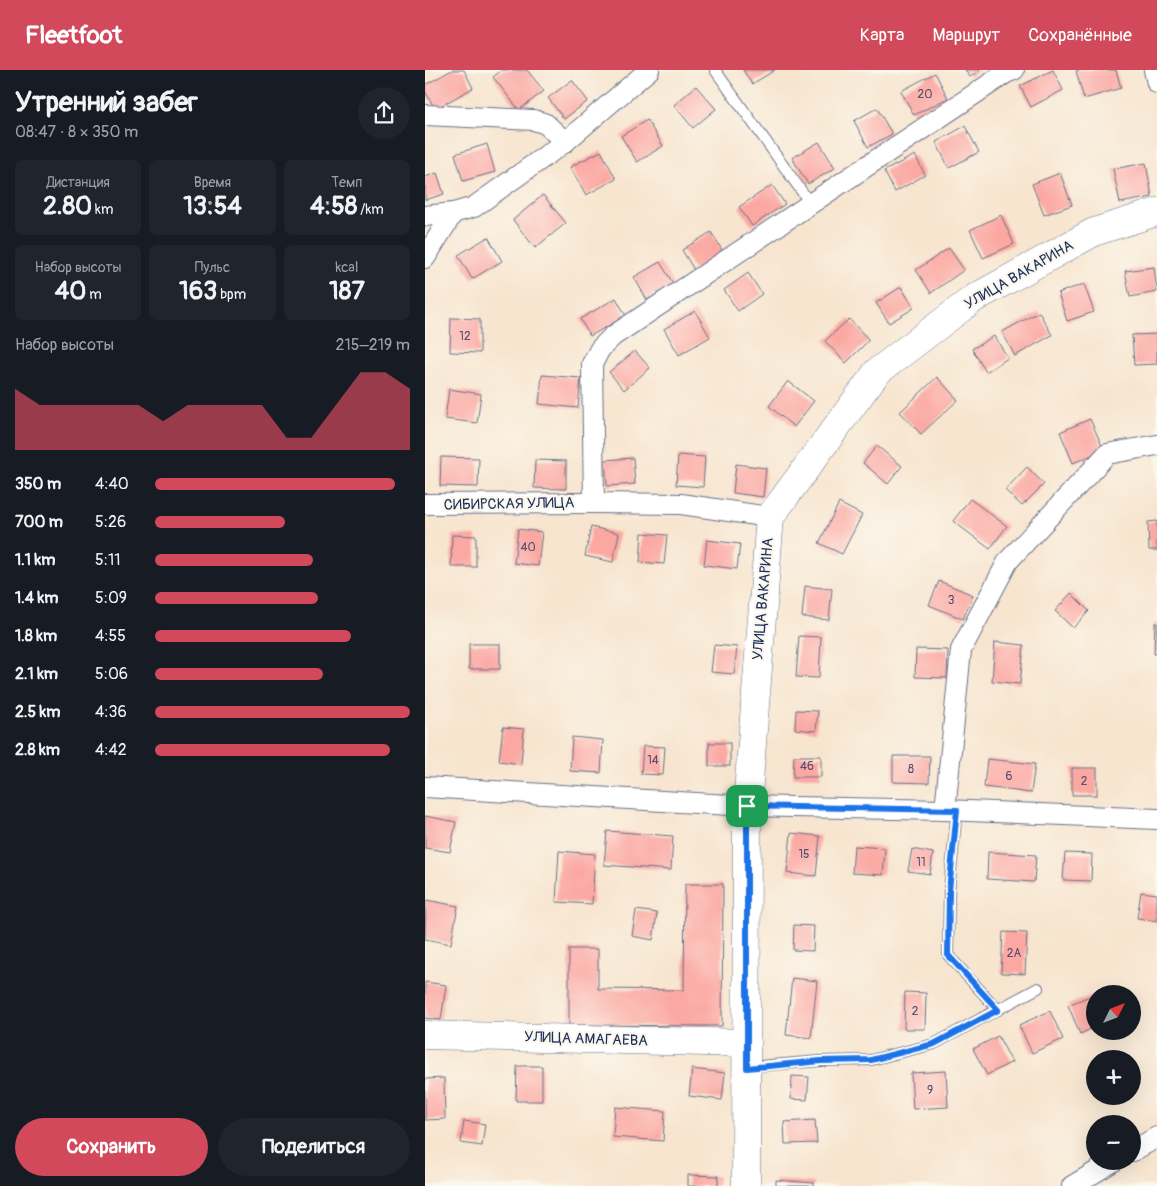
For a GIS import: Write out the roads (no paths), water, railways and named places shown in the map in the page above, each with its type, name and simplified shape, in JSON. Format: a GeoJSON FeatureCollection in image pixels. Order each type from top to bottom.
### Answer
{"type":"FeatureCollection","features":[{"type":"Feature","properties":{"kind":"street"},"geometry":{"type":"LineString","coordinates":[[425,216],[453,213],[474,207],[565,142],[649,70]]}},
{"type":"Feature","properties":{"kind":"street"},"geometry":{"type":"LineString","coordinates":[[594,503],[592,364],[600,349],[613,336],[810,203],[1007,73],[1015,70]]}},
{"type":"Feature","properties":{"kind":"street"},"geometry":{"type":"LineString","coordinates":[[1155,70],[1157,83]]}},
{"type":"Feature","properties":{"kind":"street"},"geometry":{"type":"LineString","coordinates":[[425,115],[534,120],[546,124],[565,142]]}},
{"type":"Feature","properties":{"kind":"street","name":"УЛИЦА ВАКАРИНА"},"geometry":{"type":"LineString","coordinates":[[746,1186],[747,806],[770,517],[877,372],[973,299],[1094,232],[1157,212]]}},
{"type":"Feature","properties":{"kind":"street"},"geometry":{"type":"LineString","coordinates":[[425,258],[453,213]]}},
{"type":"Feature","properties":{"kind":"street"},"geometry":{"type":"LineString","coordinates":[[951,810],[961,650],[1008,561],[1107,454],[1157,445]]}},
{"type":"Feature","properties":{"kind":"street","name":"СИБИРСКАЯ УЛИЦА"},"geometry":{"type":"LineString","coordinates":[[425,504],[681,504],[770,517]]}},
{"type":"Feature","properties":{"kind":"street"},"geometry":{"type":"LineString","coordinates":[[425,787],[747,806],[951,810],[1157,819]]}},
{"type":"Feature","properties":{"kind":"street","name":"УЛИЦА АМАГАЕВА"},"geometry":{"type":"LineString","coordinates":[[425,1034],[747,1055]]}},
{"type":"Feature","properties":{"kind":"street"},"geometry":{"type":"LineString","coordinates":[[1141,1146],[1157,1136]]}},
{"type":"Feature","properties":{"kind":"street"},"geometry":{"type":"LineString","coordinates":[[1072,1186],[1099,1170]]}},
{"type":"Feature","properties":{"kind":"lane"},"geometry":{"type":"LineString","coordinates":[[715,70],[810,203]]}},
{"type":"Feature","properties":{"kind":"lane"},"geometry":{"type":"LineString","coordinates":[[951,810],[948,955],[998,1010]]}},
{"type":"Feature","properties":{"kind":"lane"},"geometry":{"type":"LineString","coordinates":[[747,1055],[821,1061],[871,1060],[934,1044],[1039,988]]}}]}
